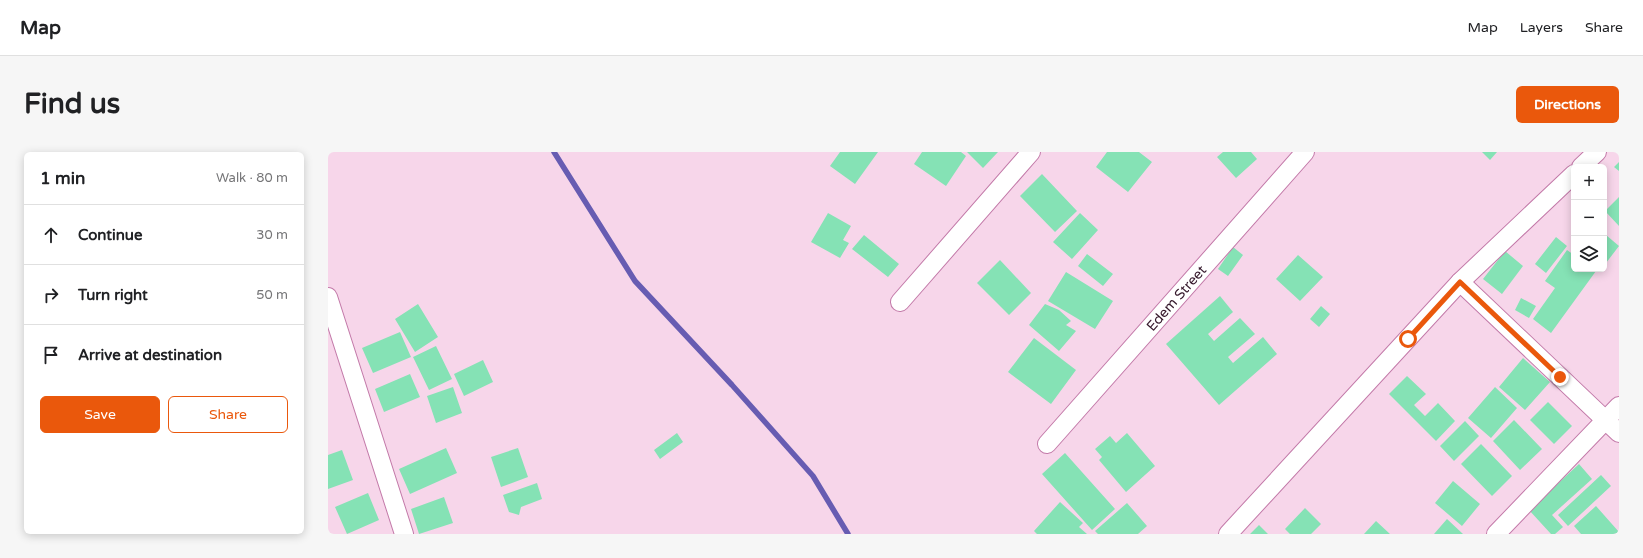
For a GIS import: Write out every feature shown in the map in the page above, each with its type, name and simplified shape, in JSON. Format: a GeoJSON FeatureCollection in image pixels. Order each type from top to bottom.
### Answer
{"type":"FeatureCollection","features":[{"type":"Feature","properties":{"kind":"street"},"geometry":{"type":"LineString","coordinates":[[900,302],[1031,152]]}},
{"type":"Feature","properties":{"kind":"street","name":"Edem Street"},"geometry":{"type":"LineString","coordinates":[[1047,444],[1305,152]]}},
{"type":"Feature","properties":{"kind":"street"},"geometry":{"type":"LineString","coordinates":[[1584,164],[1597,152]]}},
{"type":"Feature","properties":{"kind":"street"},"geometry":{"type":"LineString","coordinates":[[1228,534],[1460,282],[1571,177]]}},
{"type":"Feature","properties":{"kind":"street"},"geometry":{"type":"LineString","coordinates":[[1460,282],[1619,433]]}},
{"type":"Feature","properties":{"kind":"street"},"geometry":{"type":"LineString","coordinates":[[328,297],[404,534]]}},
{"type":"Feature","properties":{"kind":"street"},"geometry":{"type":"LineString","coordinates":[[1496,534],[1619,406]]}},
{"type":"Feature","properties":{"kind":"building"},"geometry":{"type":"Polygon","coordinates":[[[840,152],[878,152],[855,184],[830,166],[840,152]]]}},
{"type":"Feature","properties":{"kind":"building"},"geometry":{"type":"Polygon","coordinates":[[[922,152],[961,152],[966,156],[946,186],[914,164],[922,152]]]}},
{"type":"Feature","properties":{"kind":"building"},"geometry":{"type":"Polygon","coordinates":[[[967,152],[998,152],[983,168],[967,152]]]}},
{"type":"Feature","properties":{"kind":"building"},"geometry":{"type":"Polygon","coordinates":[[[1107,152],[1139,152],[1152,162],[1128,192],[1096,167],[1107,152]]]}},
{"type":"Feature","properties":{"kind":"building"},"geometry":{"type":"Polygon","coordinates":[[[1223,152],[1251,152],[1257,159],[1236,178],[1217,157],[1223,152]]]}},
{"type":"Feature","properties":{"kind":"building"},"geometry":{"type":"Polygon","coordinates":[[[1482,152],[1497,152],[1490,160],[1482,152]]]}},
{"type":"Feature","properties":{"kind":"building"},"geometry":{"type":"Polygon","coordinates":[[[1619,162],[1619,171],[1614,167],[1619,162]]]}},
{"type":"Feature","properties":{"kind":"building"},"geometry":{"type":"Polygon","coordinates":[[[1042,174],[1077,211],[1055,232],[1020,196],[1042,174]]]}},
{"type":"Feature","properties":{"kind":"building"},"geometry":{"type":"Polygon","coordinates":[[[1619,197],[1619,226],[1607,213],[1607,209],[1619,197]]]}},
{"type":"Feature","properties":{"kind":"building"},"geometry":{"type":"Polygon","coordinates":[[[828,213],[851,226],[843,240],[849,243],[840,258],[811,242],[828,213]]]}},
{"type":"Feature","properties":{"kind":"building"},"geometry":{"type":"Polygon","coordinates":[[[1080,213],[1098,230],[1072,259],[1053,242],[1080,213]]]}},
{"type":"Feature","properties":{"kind":"building"},"geometry":{"type":"Polygon","coordinates":[[[864,235],[899,264],[888,277],[852,249],[864,235]]]}},
{"type":"Feature","properties":{"kind":"building"},"geometry":{"type":"Polygon","coordinates":[[[1607,236],[1619,246],[1607,262],[1607,236]]]}},
{"type":"Feature","properties":{"kind":"building"},"geometry":{"type":"Polygon","coordinates":[[[1556,237],[1567,246],[1546,273],[1535,264],[1556,237]]]}},
{"type":"Feature","properties":{"kind":"building"},"geometry":{"type":"Polygon","coordinates":[[[1233,247],[1243,255],[1228,276],[1218,269],[1233,247]]]}},
{"type":"Feature","properties":{"kind":"building"},"geometry":{"type":"Polygon","coordinates":[[[1567,250],[1571,253],[1571,272],[1595,272],[1551,333],[1533,319],[1555,288],[1545,281],[1567,250]]]}},
{"type":"Feature","properties":{"kind":"building"},"geometry":{"type":"Polygon","coordinates":[[[1505,251],[1523,266],[1502,294],[1483,279],[1505,251]]]}},
{"type":"Feature","properties":{"kind":"building"},"geometry":{"type":"Polygon","coordinates":[[[1087,254],[1113,274],[1103,286],[1078,266],[1087,254]]]}},
{"type":"Feature","properties":{"kind":"building"},"geometry":{"type":"Polygon","coordinates":[[[1298,255],[1323,277],[1300,301],[1276,279],[1298,255]]]}},
{"type":"Feature","properties":{"kind":"building"},"geometry":{"type":"Polygon","coordinates":[[[1000,260],[1031,293],[1009,315],[977,283],[1000,260]]]}},
{"type":"Feature","properties":{"kind":"building"},"geometry":{"type":"Polygon","coordinates":[[[1066,272],[1113,301],[1095,329],[1048,301],[1066,272]]]}},
{"type":"Feature","properties":{"kind":"building"},"geometry":{"type":"Polygon","coordinates":[[[1220,296],[1233,312],[1208,334],[1214,341],[1240,318],[1255,334],[1228,357],[1233,363],[1263,337],[1277,354],[1219,405],[1166,344],[1220,296]]]}},
{"type":"Feature","properties":{"kind":"building"},"geometry":{"type":"Polygon","coordinates":[[[1521,298],[1536,306],[1529,318],[1515,310],[1521,298]]]}},
{"type":"Feature","properties":{"kind":"building"},"geometry":{"type":"Polygon","coordinates":[[[418,304],[438,337],[415,352],[395,319],[418,304]]]}},
{"type":"Feature","properties":{"kind":"building"},"geometry":{"type":"Polygon","coordinates":[[[1045,304],[1059,310],[1071,321],[1066,325],[1076,331],[1059,351],[1029,325],[1045,304]]]}},
{"type":"Feature","properties":{"kind":"building"},"geometry":{"type":"Polygon","coordinates":[[[1321,306],[1330,314],[1319,327],[1310,319],[1321,306]]]}},
{"type":"Feature","properties":{"kind":"building"},"geometry":{"type":"Polygon","coordinates":[[[400,332],[411,357],[373,373],[362,348],[400,332]]]}},
{"type":"Feature","properties":{"kind":"building"},"geometry":{"type":"Polygon","coordinates":[[[1034,338],[1076,370],[1051,404],[1008,372],[1034,338]]]}},
{"type":"Feature","properties":{"kind":"building"},"geometry":{"type":"Polygon","coordinates":[[[436,346],[452,379],[429,390],[413,357],[436,346]]]}},
{"type":"Feature","properties":{"kind":"building"},"geometry":{"type":"Polygon","coordinates":[[[1523,358],[1550,382],[1525,410],[1499,387],[1523,358]]]}},
{"type":"Feature","properties":{"kind":"building"},"geometry":{"type":"Polygon","coordinates":[[[483,360],[493,382],[464,396],[454,374],[483,360]]]}},
{"type":"Feature","properties":{"kind":"building"},"geometry":{"type":"Polygon","coordinates":[[[410,374],[420,397],[384,412],[375,389],[410,374]]]}},
{"type":"Feature","properties":{"kind":"building"},"geometry":{"type":"Polygon","coordinates":[[[1407,376],[1426,394],[1414,405],[1425,416],[1438,403],[1455,421],[1436,441],[1389,394],[1407,376]]]}},
{"type":"Feature","properties":{"kind":"building"},"geometry":{"type":"Polygon","coordinates":[[[453,387],[462,413],[436,423],[427,396],[453,387]]]}},
{"type":"Feature","properties":{"kind":"building"},"geometry":{"type":"Polygon","coordinates":[[[1495,387],[1517,408],[1491,438],[1468,418],[1495,387]]]}},
{"type":"Feature","properties":{"kind":"building"},"geometry":{"type":"Polygon","coordinates":[[[1548,402],[1572,426],[1554,444],[1530,420],[1548,402]]]}},
{"type":"Feature","properties":{"kind":"building"},"geometry":{"type":"Polygon","coordinates":[[[1514,420],[1542,449],[1520,470],[1493,441],[1514,420]]]}},
{"type":"Feature","properties":{"kind":"building"},"geometry":{"type":"Polygon","coordinates":[[[1465,421],[1479,436],[1454,461],[1440,446],[1465,421]]]}},
{"type":"Feature","properties":{"kind":"building"},"geometry":{"type":"Polygon","coordinates":[[[677,433],[683,442],[660,459],[654,450],[677,433]]]}},
{"type":"Feature","properties":{"kind":"building"},"geometry":{"type":"Polygon","coordinates":[[[1127,433],[1155,466],[1126,492],[1099,460],[1102,457],[1095,449],[1110,436],[1116,443],[1127,433]]]}},
{"type":"Feature","properties":{"kind":"building"},"geometry":{"type":"Polygon","coordinates":[[[1481,444],[1512,476],[1492,496],[1461,464],[1481,444]]]}},
{"type":"Feature","properties":{"kind":"building"},"geometry":{"type":"Polygon","coordinates":[[[446,448],[457,473],[410,494],[399,469],[446,448]]]}},
{"type":"Feature","properties":{"kind":"building"},"geometry":{"type":"Polygon","coordinates":[[[518,448],[528,477],[501,487],[491,457],[518,448]]]}},
{"type":"Feature","properties":{"kind":"building"},"geometry":{"type":"Polygon","coordinates":[[[342,450],[353,480],[328,489],[328,455],[342,450]]]}},
{"type":"Feature","properties":{"kind":"building"},"geometry":{"type":"Polygon","coordinates":[[[1065,453],[1115,509],[1092,530],[1042,474],[1065,453]]]}},
{"type":"Feature","properties":{"kind":"building"},"geometry":{"type":"Polygon","coordinates":[[[1579,464],[1592,479],[1552,515],[1563,527],[1555,534],[1551,534],[1529,510],[1579,464]]]}},
{"type":"Feature","properties":{"kind":"building"},"geometry":{"type":"Polygon","coordinates":[[[1601,475],[1611,486],[1568,526],[1558,515],[1601,475]]]}},
{"type":"Feature","properties":{"kind":"building"},"geometry":{"type":"Polygon","coordinates":[[[1453,481],[1480,504],[1462,526],[1435,503],[1453,481]]]}},
{"type":"Feature","properties":{"kind":"building"},"geometry":{"type":"Polygon","coordinates":[[[537,483],[542,499],[521,507],[519,515],[509,512],[503,495],[537,483]]]}},
{"type":"Feature","properties":{"kind":"building"},"geometry":{"type":"Polygon","coordinates":[[[368,493],[379,520],[347,534],[335,507],[368,493]]]}},
{"type":"Feature","properties":{"kind":"building"},"geometry":{"type":"Polygon","coordinates":[[[444,497],[453,523],[419,534],[411,509],[444,497]]]}},
{"type":"Feature","properties":{"kind":"building"},"geometry":{"type":"Polygon","coordinates":[[[1060,502],[1083,523],[1079,527],[1087,534],[1037,534],[1034,531],[1060,502]]]}},
{"type":"Feature","properties":{"kind":"building"},"geometry":{"type":"Polygon","coordinates":[[[1127,503],[1147,526],[1138,534],[1098,534],[1095,531],[1127,503]]]}},
{"type":"Feature","properties":{"kind":"building"},"geometry":{"type":"Polygon","coordinates":[[[1596,506],[1619,532],[1619,534],[1581,534],[1574,526],[1596,506]]]}},
{"type":"Feature","properties":{"kind":"building"},"geometry":{"type":"Polygon","coordinates":[[[1305,508],[1321,524],[1311,534],[1290,534],[1285,529],[1305,508]]]}},
{"type":"Feature","properties":{"kind":"building"},"geometry":{"type":"Polygon","coordinates":[[[1447,519],[1463,534],[1434,534],[1447,519]]]}},
{"type":"Feature","properties":{"kind":"building"},"geometry":{"type":"Polygon","coordinates":[[[1376,521],[1390,534],[1364,534],[1376,521]]]}},
{"type":"Feature","properties":{"kind":"building"},"geometry":{"type":"Polygon","coordinates":[[[1259,525],[1268,534],[1250,534],[1259,525]]]}},
{"type":"Feature","properties":{"kind":"waterway"},"geometry":{"type":"LineString","coordinates":[[554,152],[635,281],[732,385],[813,476],[848,534]]}},
{"type":"Feature","properties":{"kind":"route"},"geometry":{"type":"LineString","coordinates":[[1408,339],[1460,282],[1560,377]]}}]}
